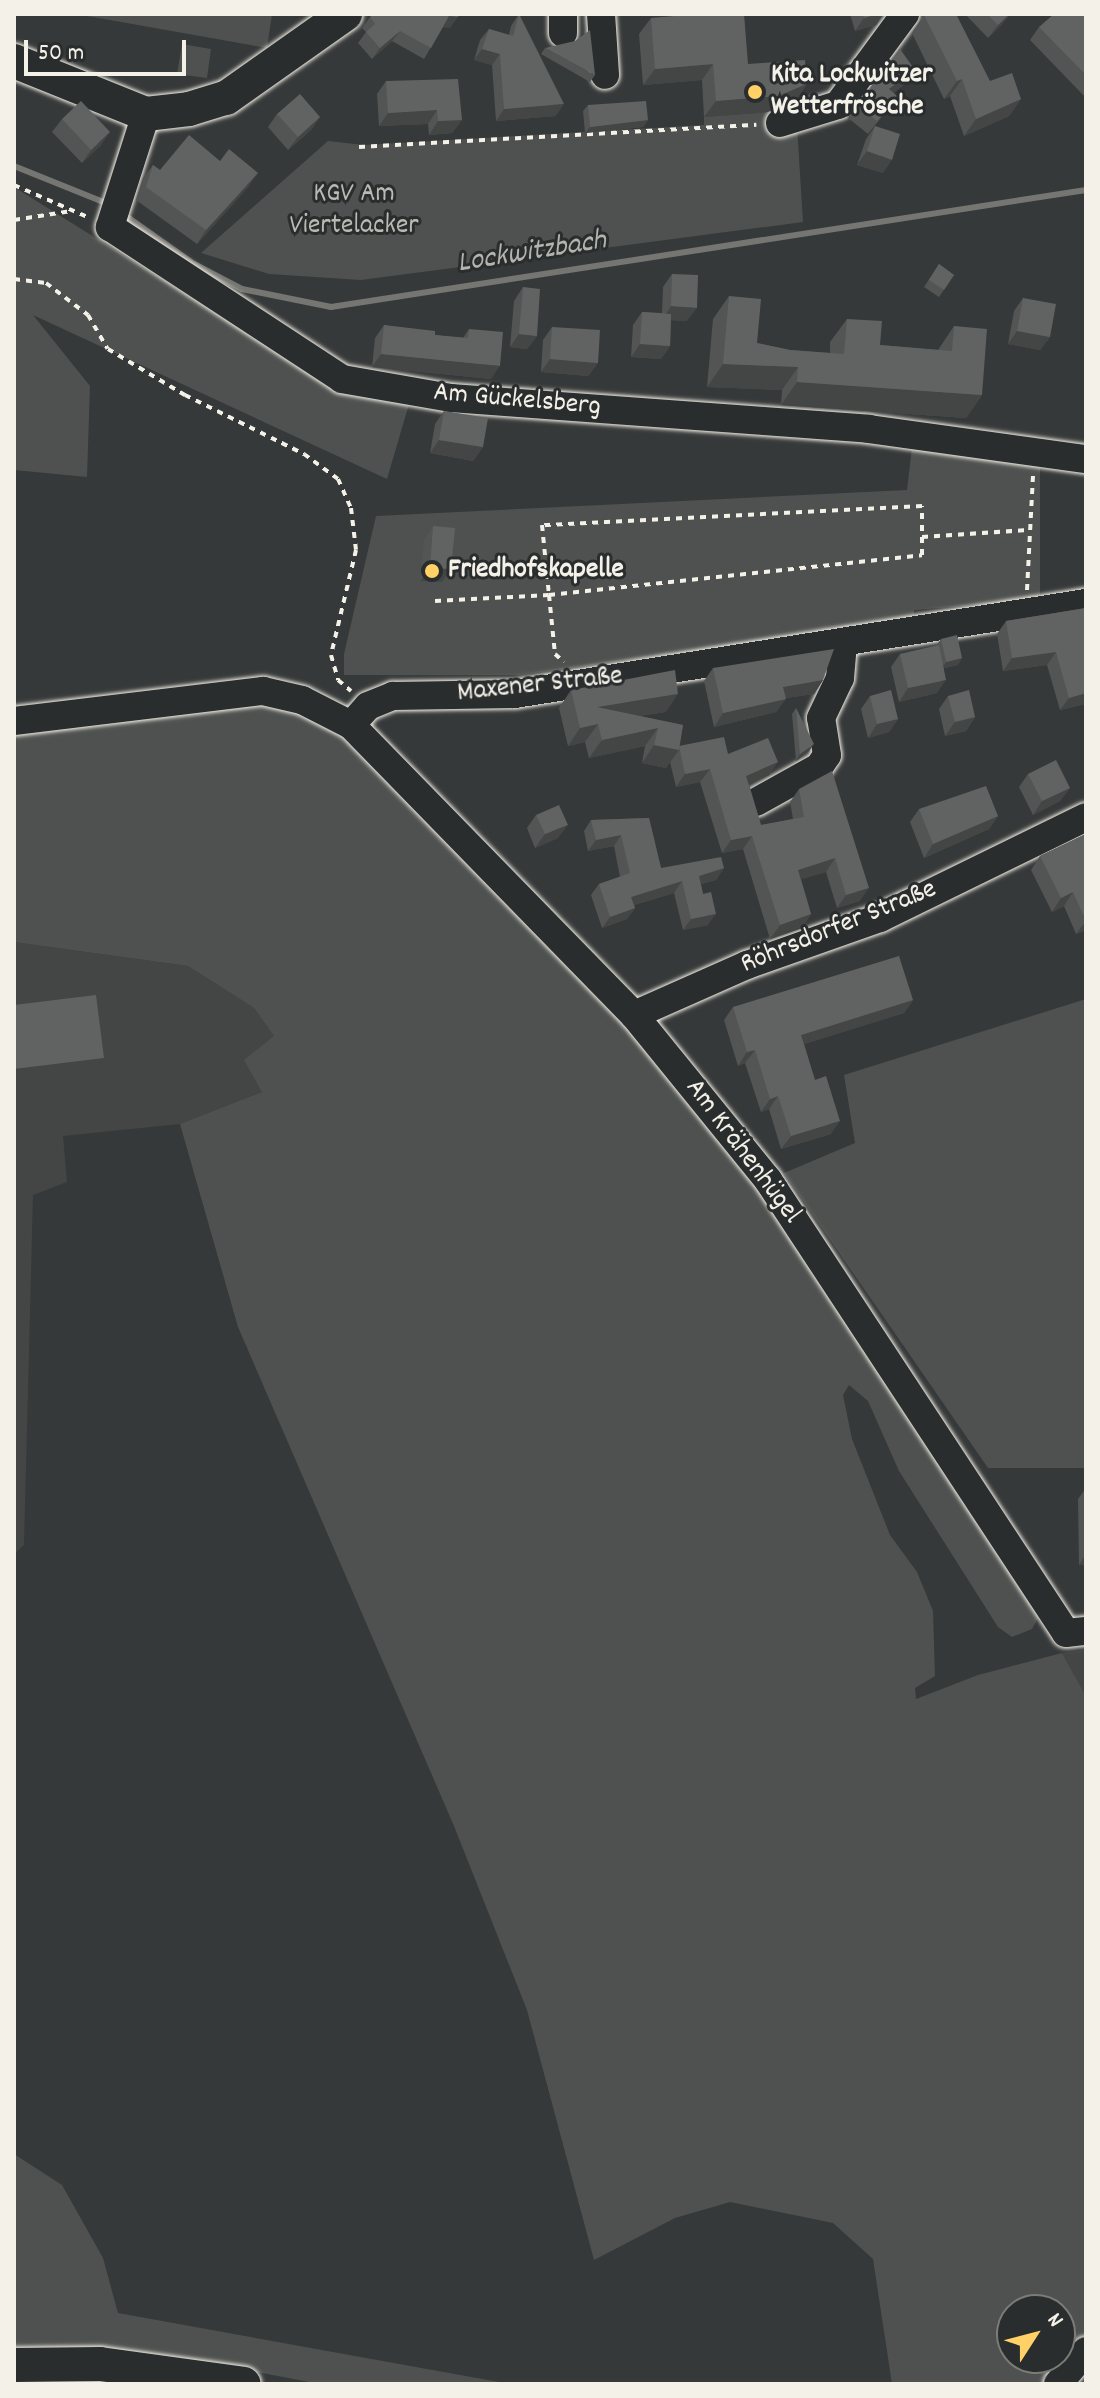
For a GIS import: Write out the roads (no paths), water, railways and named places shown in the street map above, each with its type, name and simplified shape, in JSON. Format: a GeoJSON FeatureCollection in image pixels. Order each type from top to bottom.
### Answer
{"type":"FeatureCollection","features":[{"type":"Feature","properties":{"kind":"main road"},"geometry":{"type":"LineString","coordinates":[[14,61],[146,114],[226,98],[345,14]]}},
{"type":"Feature","properties":{"kind":"main road"},"geometry":{"type":"LineString","coordinates":[[14,2365],[100,2364],[244,2384]]}},
{"type":"Feature","properties":{"kind":"main road"},"geometry":{"type":"LineString","coordinates":[[14,2382],[75,2384]]}},
{"type":"Feature","properties":{"kind":"street"},"geometry":{"type":"LineString","coordinates":[[601,14],[605,75]]}},
{"type":"Feature","properties":{"kind":"street"},"geometry":{"type":"LineString","coordinates":[[780,123],[838,105],[905,14]]}},
{"type":"Feature","properties":{"kind":"street","name":"Am Gückelsberg"},"geometry":{"type":"LineString","coordinates":[[146,114],[110,227],[342,379],[451,398],[869,429],[1086,459]]}},
{"type":"Feature","properties":{"kind":"street","name":"Maxener Straße"},"geometry":{"type":"LineString","coordinates":[[360,716],[393,696],[515,694],[843,646],[1086,603]]}},
{"type":"Feature","properties":{"kind":"street"},"geometry":{"type":"LineString","coordinates":[[756,802],[819,767],[827,755],[821,718],[840,678],[843,646]]}},
{"type":"Feature","properties":{"kind":"street"},"geometry":{"type":"LineString","coordinates":[[14,721],[263,691],[360,716]]}},
{"type":"Feature","properties":{"kind":"street","name":"Am Krähenhügel"},"geometry":{"type":"LineString","coordinates":[[360,716],[634,1015],[768,1180],[1076,1632]]}},
{"type":"Feature","properties":{"kind":"street","name":"Röhrsdorfer Straße"},"geometry":{"type":"LineString","coordinates":[[634,1015],[747,965],[880,918],[1086,817]]}},
{"type":"Feature","properties":{"kind":"street"},"geometry":{"type":"LineString","coordinates":[[1058,2384],[1086,2351]]}},
{"type":"Feature","properties":{"kind":"waterway","name":"Lockwitzbach"},"geometry":{"type":"LineString","coordinates":[[14,166],[111,205]]}},
{"type":"Feature","properties":{"kind":"waterway","name":"Lockwitzbach"},"geometry":{"type":"LineString","coordinates":[[123,214],[194,264],[242,289],[331,307],[1086,190]]}},
{"type":"Feature","properties":{"kind":"place","name":"Kita Lockwitzer Wetterfrösche"},"geometry":{"type":"Point","coordinates":[755,92]}},
{"type":"Feature","properties":{"kind":"place","name":"Friedhofskapelle"},"geometry":{"type":"Point","coordinates":[432,571]}},
{"type":"Feature","properties":{"kind":"park label","name":"KGV Am Viertelacker"},"geometry":{"type":"Point","coordinates":[354,211]}}]}
